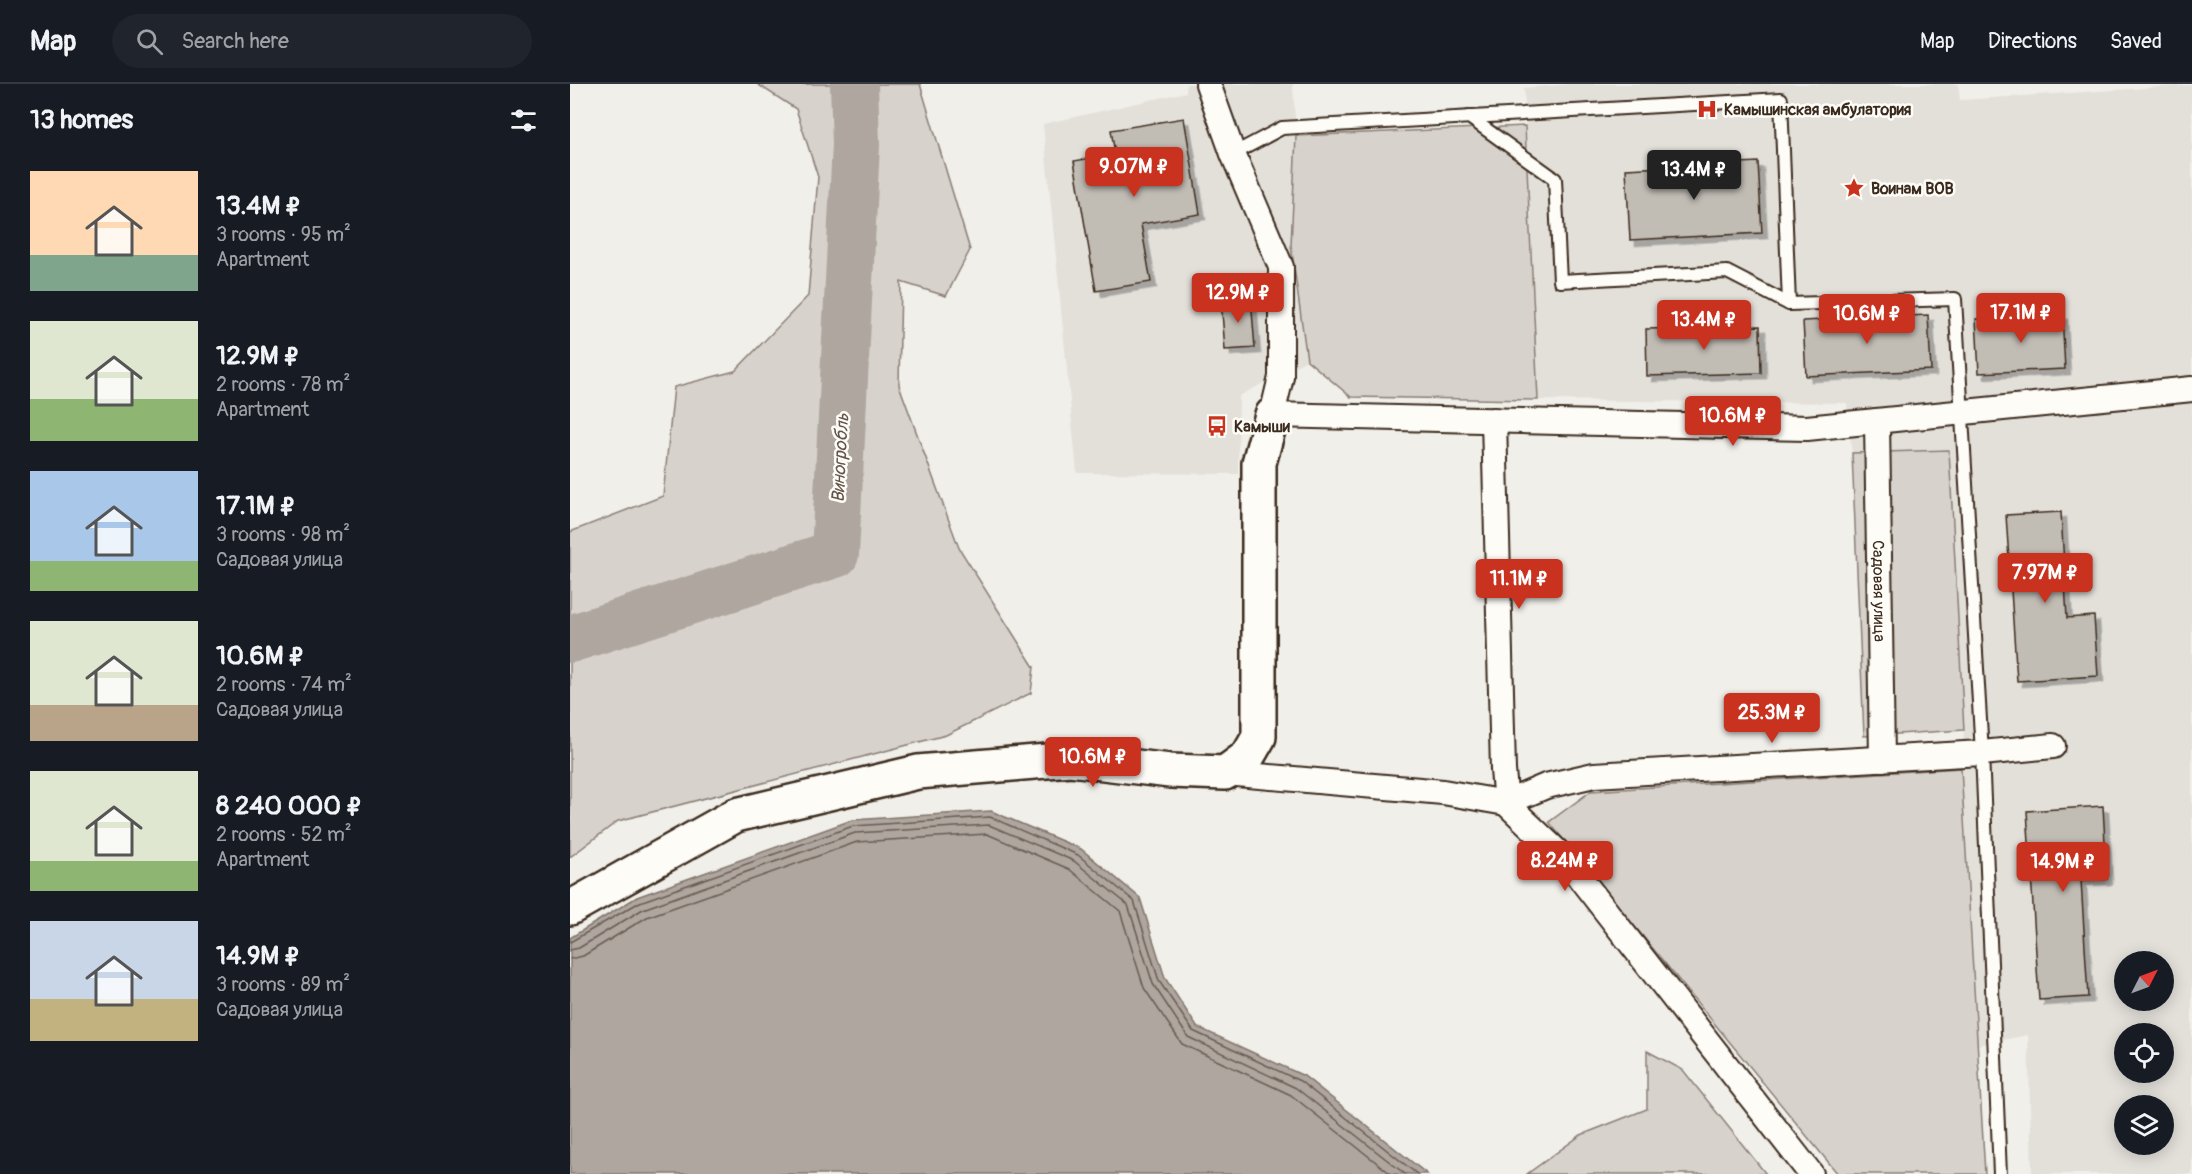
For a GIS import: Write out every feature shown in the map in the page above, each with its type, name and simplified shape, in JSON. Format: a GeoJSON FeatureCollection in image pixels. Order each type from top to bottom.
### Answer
{"type":"FeatureCollection","features":[{"type":"Feature","properties":{"kind":"street"},"geometry":{"type":"LineString","coordinates":[[1208,84],[1233,154],[1281,267],[1281,378],[1259,463],[1259,737],[1248,756],[1225,773]]}},
{"type":"Feature","properties":{"kind":"street"},"geometry":{"type":"LineString","coordinates":[[1272,415],[1807,428],[2192,389]]}},
{"type":"Feature","properties":{"kind":"street"},"geometry":{"type":"LineString","coordinates":[[1494,420],[1503,770],[1506,803],[1566,860],[1811,1174]]}},
{"type":"Feature","properties":{"kind":"street","name":"Садовая улица"},"geometry":{"type":"LineString","coordinates":[[1877,421],[1882,759]]}},
{"type":"Feature","properties":{"kind":"street"},"geometry":{"type":"LineString","coordinates":[[570,908],[736,815],[918,772],[1070,759],[1170,771],[1225,773],[1443,792],[1506,803],[1546,786],[1594,775],[1982,753],[2053,746]]}},
{"type":"Feature","properties":{"kind":"lane"},"geometry":{"type":"LineString","coordinates":[[1233,154],[1282,128],[1780,99],[1789,304]]}},
{"type":"Feature","properties":{"kind":"lane"},"geometry":{"type":"LineString","coordinates":[[1469,117],[1555,179],[1560,281],[1727,272],[1789,304],[1955,298],[1982,753],[2000,1174]]}},
{"type":"Feature","properties":{"kind":"shaded area"},"geometry":{"type":"Polygon","coordinates":[[[757,84],[920,84],[970,250],[946,296],[901,282],[899,385],[959,548],[1034,667],[1031,693],[946,735],[618,821],[570,857],[570,532],[663,496],[674,387],[735,371],[808,296],[818,177],[796,109],[757,84]]]}},
{"type":"Feature","properties":{"kind":"shaded area"},"geometry":{"type":"Polygon","coordinates":[[[1186,84],[1293,84],[1296,136],[1291,245],[1307,360],[1239,396],[1238,474],[1077,473],[1043,124],[1186,92],[1186,84]]]}},
{"type":"Feature","properties":{"kind":"shaded area"},"geometry":{"type":"Polygon","coordinates":[[[1571,84],[1958,84],[1960,100],[2192,85],[2192,1174],[2032,1174],[2028,1035],[1977,1045],[1961,768],[1964,730],[1949,450],[1852,453],[1847,403],[1538,400],[1524,88],[1571,84]]]}},
{"type":"Feature","properties":{"kind":"shaded area"},"geometry":{"type":"Polygon","coordinates":[[[1525,126],[1538,400],[1351,397],[1307,360],[1291,245],[1296,136],[1525,126]]]}},
{"type":"Feature","properties":{"kind":"shaded area"},"geometry":{"type":"Polygon","coordinates":[[[1949,450],[1964,730],[1864,736],[1852,453],[1949,450]]]}},
{"type":"Feature","properties":{"kind":"shaded area"},"geometry":{"type":"Polygon","coordinates":[[[1961,768],[1985,1174],[1838,1174],[1549,822],[1591,791],[1961,768]]]}},
{"type":"Feature","properties":{"kind":"shaded area"},"geometry":{"type":"Polygon","coordinates":[[[1647,1051],[1683,1070],[1766,1174],[1527,1174],[1581,1135],[1647,1109],[1647,1051]]]}},
{"type":"Feature","properties":{"kind":"water"},"geometry":{"type":"Polygon","coordinates":[[[991,811],[1081,849],[1140,898],[1165,978],[1197,1027],[1304,1076],[1427,1174],[570,1174],[570,938],[637,897],[852,820],[991,811]]]}},
{"type":"Feature","properties":{"kind":"building"},"geometry":{"type":"Polygon","coordinates":[[[1184,118],[1200,214],[1141,224],[1151,282],[1096,291],[1074,161],[1115,154],[1111,130],[1184,118]]]}},
{"type":"Feature","properties":{"kind":"building"},"geometry":{"type":"Polygon","coordinates":[[[1758,162],[1762,233],[1630,240],[1626,169],[1758,162]]]}},
{"type":"Feature","properties":{"kind":"building"},"geometry":{"type":"Polygon","coordinates":[[[1251,298],[1255,348],[1225,350],[1221,300],[1251,298]]]}},
{"type":"Feature","properties":{"kind":"building"},"geometry":{"type":"Polygon","coordinates":[[[2062,314],[2065,369],[1979,373],[1976,319],[2062,314]]]}},
{"type":"Feature","properties":{"kind":"building"},"geometry":{"type":"Polygon","coordinates":[[[1928,315],[1931,370],[1806,376],[1803,321],[1928,315]]]}},
{"type":"Feature","properties":{"kind":"building"},"geometry":{"type":"Polygon","coordinates":[[[1760,326],[1761,373],[1647,376],[1646,329],[1760,326]]]}},
{"type":"Feature","properties":{"kind":"building"},"geometry":{"type":"Polygon","coordinates":[[[2061,512],[2067,618],[2094,616],[2098,676],[2017,681],[2006,515],[2061,512]]]}},
{"type":"Feature","properties":{"kind":"building"},"geometry":{"type":"Polygon","coordinates":[[[2103,806],[2107,879],[2081,880],[2088,997],[2039,1000],[2027,811],[2103,806]]]}},
{"type":"Feature","properties":{"kind":"waterway","name":"Виногробль"},"geometry":{"type":"LineString","coordinates":[[570,639],[835,554],[856,145],[854,84]]}},
{"type":"Feature","properties":{"kind":"place","name":"Камышинская амбулатория"},"geometry":{"type":"Point","coordinates":[1707,109]}},
{"type":"Feature","properties":{"kind":"place","name":"Воинам ВОВ"},"geometry":{"type":"Point","coordinates":[1854,188]}},
{"type":"Feature","properties":{"kind":"place","name":"Камыши"},"geometry":{"type":"Point","coordinates":[1217,426]}}]}
